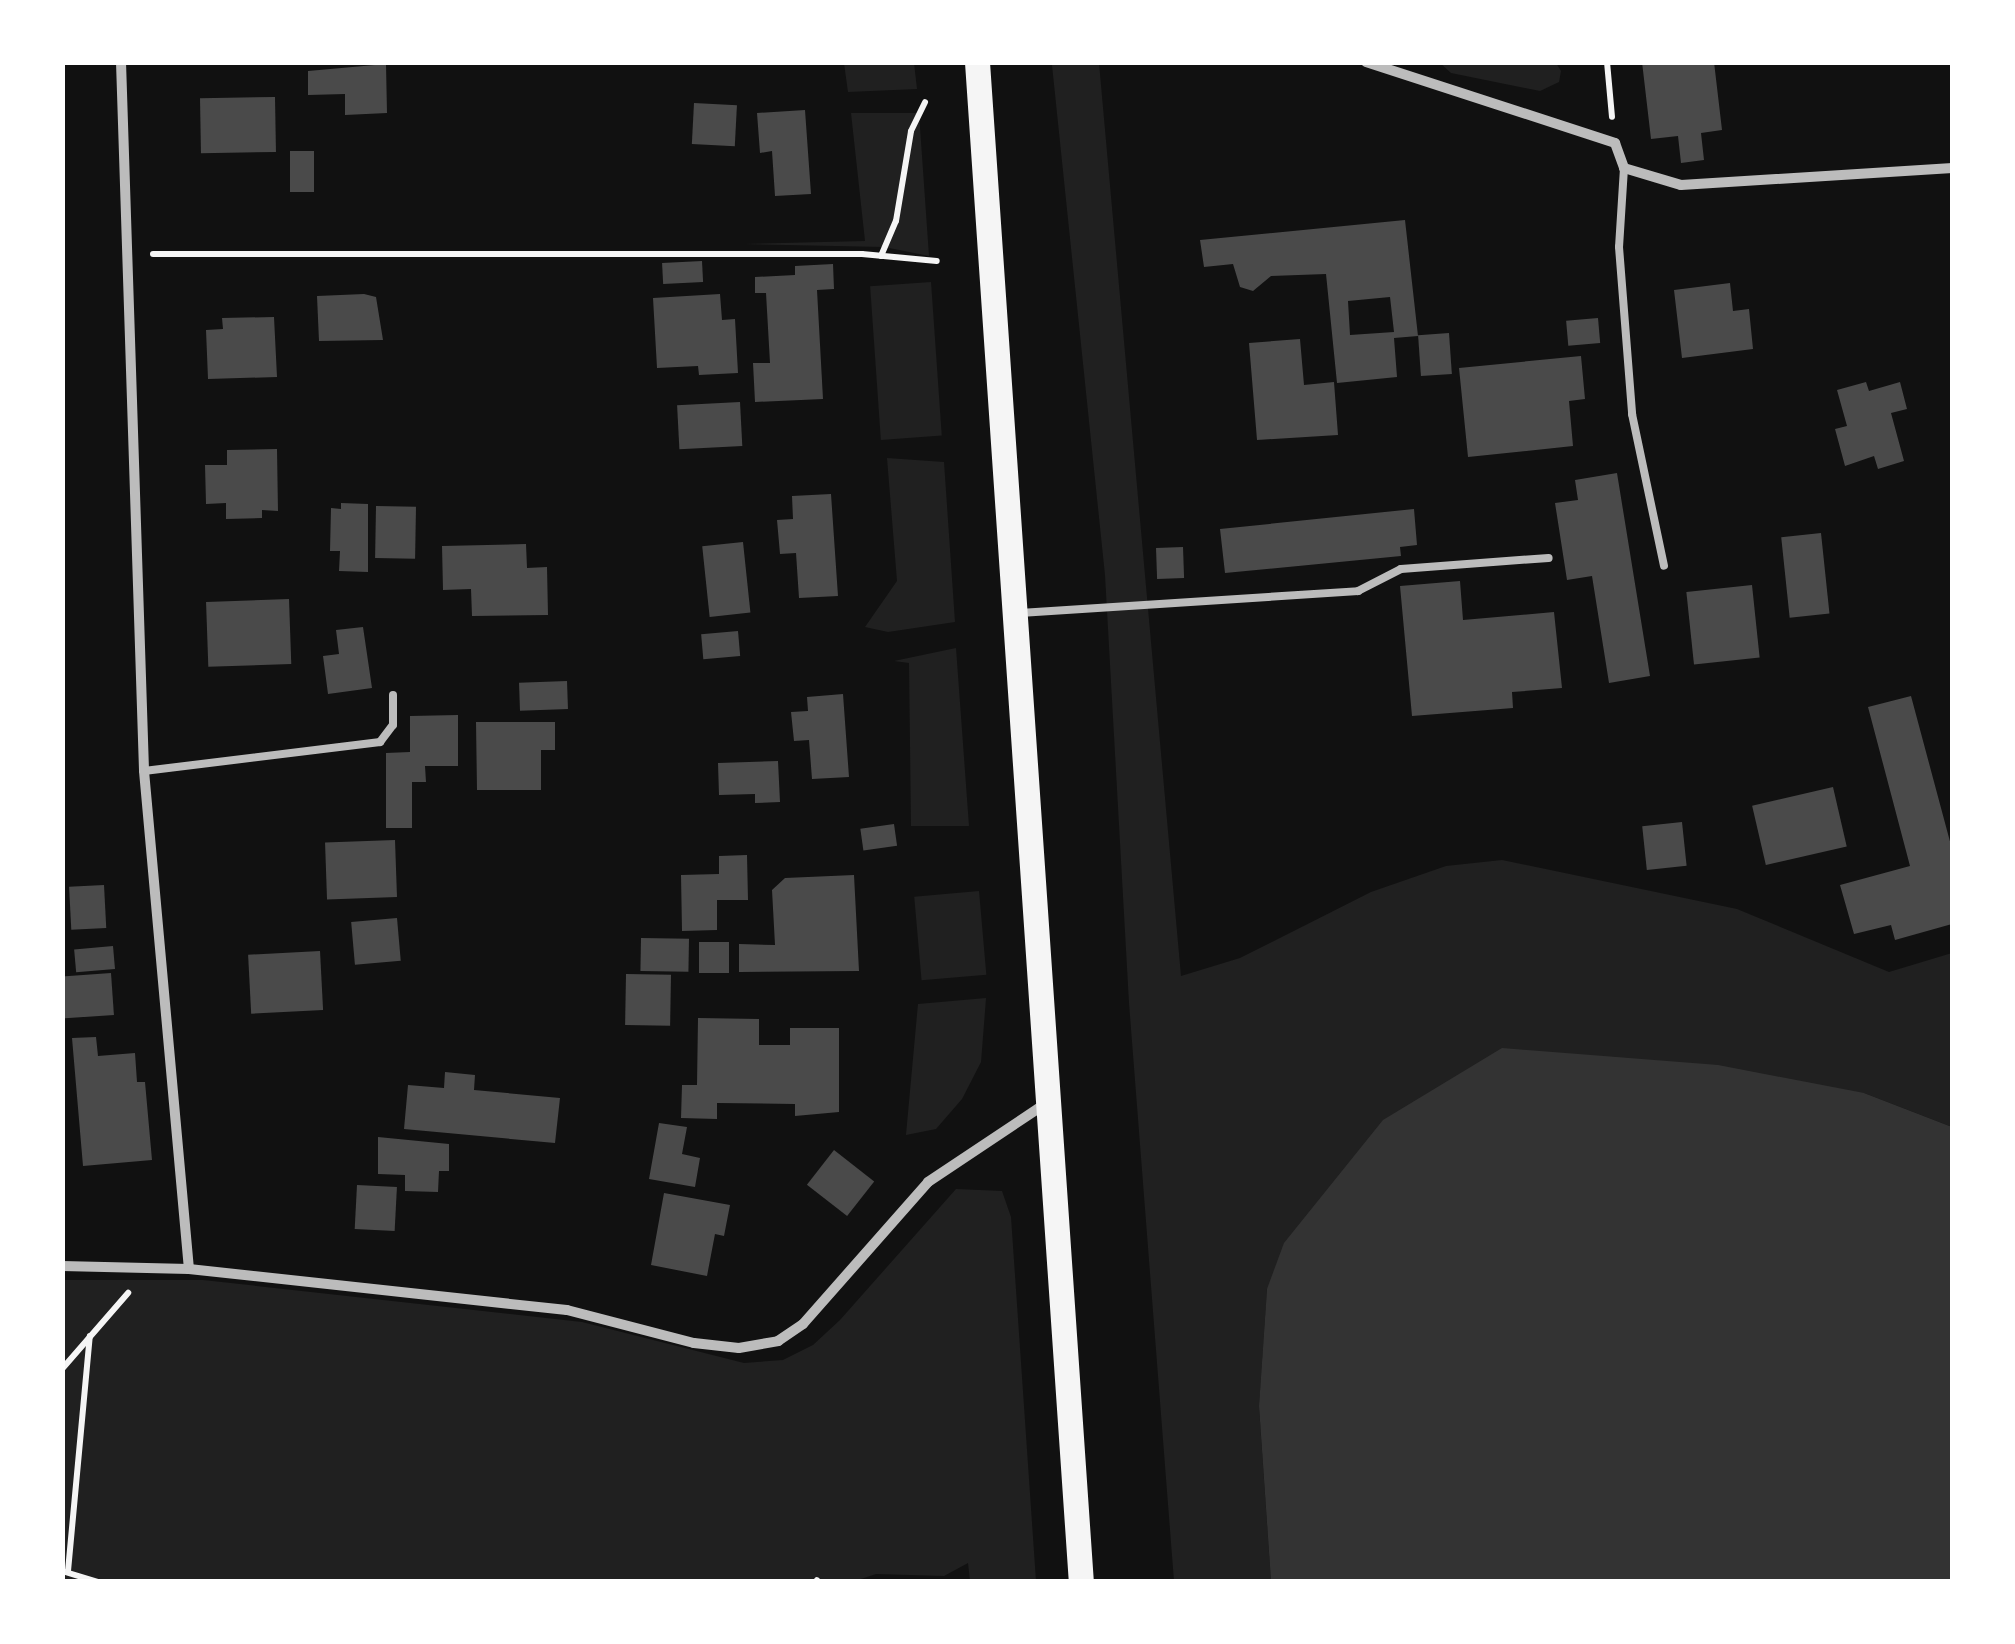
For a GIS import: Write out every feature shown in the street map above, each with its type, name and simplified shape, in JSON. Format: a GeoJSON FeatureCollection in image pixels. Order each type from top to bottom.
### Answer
{"type":"FeatureCollection","features":[{"type":"Feature","properties":{"kind":"main road"},"geometry":{"type":"LineString","coordinates":[[977,62],[1081,1582]]}},
{"type":"Feature","properties":{"kind":"street"},"geometry":{"type":"LineString","coordinates":[[121,62],[144,770],[189,1269]]}},
{"type":"Feature","properties":{"kind":"street"},"geometry":{"type":"LineString","coordinates":[[1366,62],[1389,65],[1440,92],[1615,143],[1624,168],[1681,186],[1952,168]]}},
{"type":"Feature","properties":{"kind":"street"},"geometry":{"type":"LineString","coordinates":[[62,1266],[189,1269],[566,1310],[694,1343],[739,1348],[778,1341],[803,1324],[928,1182],[1050,1100]]}},
{"type":"Feature","properties":{"kind":"lane"},"geometry":{"type":"LineString","coordinates":[[1624,168],[1618,247],[1632,414],[1664,566]]}},
{"type":"Feature","properties":{"kind":"lane"},"geometry":{"type":"LineString","coordinates":[[1016,614],[1358,591],[1401,569],[1549,558]]}},
{"type":"Feature","properties":{"kind":"lane"},"geometry":{"type":"LineString","coordinates":[[144,770],[380,742],[393,724],[393,695]]}},
{"type":"Feature","properties":{"kind":"path"},"geometry":{"type":"LineString","coordinates":[[1607,62],[1615,143]]}},
{"type":"Feature","properties":{"kind":"path"},"geometry":{"type":"LineString","coordinates":[[881,256],[896,221],[911,131],[925,102]]}},
{"type":"Feature","properties":{"kind":"path"},"geometry":{"type":"LineString","coordinates":[[127,254],[881,256],[936,262]]}},
{"type":"Feature","properties":{"kind":"path"},"geometry":{"type":"LineString","coordinates":[[62,1369],[149,1270]]}},
{"type":"Feature","properties":{"kind":"path"},"geometry":{"type":"LineString","coordinates":[[90,1336],[65,1571],[98,1582]]}},
{"type":"Feature","properties":{"kind":"shaded area"},"geometry":{"type":"Polygon","coordinates":[[[844,63],[914,63],[917,89],[848,92],[844,63]]]}},
{"type":"Feature","properties":{"kind":"shaded area"},"geometry":{"type":"Polygon","coordinates":[[[1099,63],[1181,976],[1240,958],[1371,892],[1446,866],[1502,860],[1737,909],[1889,972],[1952,953],[1952,1127],[1864,1093],[1267,1289],[1259,1407],[1271,1581],[1174,1581],[1129,1003],[1105,575],[1052,65],[1099,63]]]}},
{"type":"Feature","properties":{"kind":"shaded area"},"geometry":{"type":"Polygon","coordinates":[[[1440,63],[1556,63],[1561,71],[1559,82],[1540,91],[1451,73],[1440,63]]]}},
{"type":"Feature","properties":{"kind":"shaded area"},"geometry":{"type":"Polygon","coordinates":[[[851,113],[919,113],[929,256],[884,247],[743,244],[865,241],[851,113]]]}},
{"type":"Feature","properties":{"kind":"shaded area"},"geometry":{"type":"Polygon","coordinates":[[[931,282],[942,436],[881,440],[870,286],[931,282]]]}},
{"type":"Feature","properties":{"kind":"shaded area"},"geometry":{"type":"Polygon","coordinates":[[[887,458],[944,462],[955,622],[888,632],[865,627],[897,581],[887,458]]]}},
{"type":"Feature","properties":{"kind":"shaded area"},"geometry":{"type":"Polygon","coordinates":[[[956,648],[969,826],[911,826],[909,663],[894,661],[956,648]]]}},
{"type":"Feature","properties":{"kind":"shaded area"},"geometry":{"type":"Polygon","coordinates":[[[979,891],[986,975],[922,980],[914,897],[979,891]]]}},
{"type":"Feature","properties":{"kind":"shaded area"},"geometry":{"type":"Polygon","coordinates":[[[986,998],[981,1062],[962,1099],[936,1129],[906,1135],[918,1004],[986,998]]]}},
{"type":"Feature","properties":{"kind":"shaded area"},"geometry":{"type":"Polygon","coordinates":[[[1502,1048],[1718,1065],[1864,1093],[1952,1127],[1952,1581],[1271,1581],[1259,1406],[1267,1289],[1284,1243],[1383,1120],[1502,1048]]]}},
{"type":"Feature","properties":{"kind":"shaded area"},"geometry":{"type":"Polygon","coordinates":[[[956,1189],[1002,1191],[1011,1217],[1036,1581],[970,1581],[968,1563],[944,1576],[876,1574],[852,1582],[63,1582],[63,1280],[203,1280],[582,1322],[744,1363],[783,1360],[813,1345],[840,1320],[956,1189]]]}},
{"type":"Feature","properties":{"kind":"building"},"geometry":{"type":"Polygon","coordinates":[[[1642,62],[1714,62],[1722,130],[1701,133],[1704,160],[1681,163],[1678,136],[1651,139],[1642,62]]]}},
{"type":"Feature","properties":{"kind":"building"},"geometry":{"type":"Polygon","coordinates":[[[386,64],[387,113],[345,115],[345,94],[308,95],[308,71],[386,64]]]}},
{"type":"Feature","properties":{"kind":"building"},"geometry":{"type":"Polygon","coordinates":[[[275,97],[276,152],[201,153],[200,98],[275,97]]]}},
{"type":"Feature","properties":{"kind":"building"},"geometry":{"type":"Polygon","coordinates":[[[694,103],[737,105],[735,146],[692,144],[694,103]]]}},
{"type":"Feature","properties":{"kind":"building"},"geometry":{"type":"Polygon","coordinates":[[[805,110],[811,194],[775,196],[772,151],[760,153],[757,113],[805,110]]]}},
{"type":"Feature","properties":{"kind":"building"},"geometry":{"type":"Polygon","coordinates":[[[290,151],[314,151],[314,192],[290,192],[290,151]]]}},
{"type":"Feature","properties":{"kind":"building"},"geometry":{"type":"Polygon","coordinates":[[[1405,220],[1418,336],[1394,338],[1397,377],[1337,383],[1326,274],[1271,276],[1253,291],[1240,287],[1233,264],[1204,267],[1200,240],[1405,220]],[[1390,297],[1348,301],[1350,335],[1394,332],[1390,297]]]}},
{"type":"Feature","properties":{"kind":"building"},"geometry":{"type":"Polygon","coordinates":[[[702,261],[703,282],[663,284],[662,263],[702,261]]]}},
{"type":"Feature","properties":{"kind":"building"},"geometry":{"type":"Polygon","coordinates":[[[833,264],[834,289],[817,290],[823,399],[755,402],[753,363],[770,363],[766,293],[755,293],[755,277],[795,275],[795,266],[833,264]]]}},
{"type":"Feature","properties":{"kind":"building"},"geometry":{"type":"Polygon","coordinates":[[[1730,283],[1733,311],[1749,309],[1753,349],[1682,358],[1674,290],[1730,283]]]}},
{"type":"Feature","properties":{"kind":"building"},"geometry":{"type":"Polygon","coordinates":[[[720,294],[722,320],[735,319],[738,373],[699,375],[698,366],[657,368],[653,298],[720,294]]]}},
{"type":"Feature","properties":{"kind":"building"},"geometry":{"type":"Polygon","coordinates":[[[317,296],[376,297],[383,340],[319,341],[317,296]]]}},
{"type":"Feature","properties":{"kind":"building"},"geometry":{"type":"Polygon","coordinates":[[[274,317],[277,377],[208,379],[206,330],[223,329],[222,318],[274,317]]]}},
{"type":"Feature","properties":{"kind":"building"},"geometry":{"type":"Polygon","coordinates":[[[1598,318],[1600,343],[1568,346],[1566,321],[1598,318]]]}},
{"type":"Feature","properties":{"kind":"building"},"geometry":{"type":"Polygon","coordinates":[[[1449,333],[1452,374],[1421,376],[1418,335],[1449,333]]]}},
{"type":"Feature","properties":{"kind":"building"},"geometry":{"type":"Polygon","coordinates":[[[1300,339],[1304,385],[1334,382],[1338,435],[1257,440],[1249,343],[1300,339]]]}},
{"type":"Feature","properties":{"kind":"building"},"geometry":{"type":"Polygon","coordinates":[[[1581,356],[1585,399],[1569,401],[1573,446],[1468,457],[1459,368],[1581,356]]]}},
{"type":"Feature","properties":{"kind":"building"},"geometry":{"type":"Polygon","coordinates":[[[1866,382],[1869,391],[1900,382],[1907,409],[1891,413],[1904,461],[1878,469],[1874,456],[1845,466],[1835,429],[1847,426],[1837,390],[1866,382]]]}},
{"type":"Feature","properties":{"kind":"building"},"geometry":{"type":"Polygon","coordinates":[[[740,402],[742,446],[679,449],[677,405],[740,402]]]}},
{"type":"Feature","properties":{"kind":"building"},"geometry":{"type":"Polygon","coordinates":[[[277,449],[278,511],[262,510],[262,518],[226,519],[226,503],[206,504],[205,465],[227,465],[227,450],[277,449]]]}},
{"type":"Feature","properties":{"kind":"building"},"geometry":{"type":"Polygon","coordinates":[[[1617,473],[1650,676],[1609,683],[1592,576],[1567,580],[1555,503],[1578,500],[1575,480],[1617,473]]]}},
{"type":"Feature","properties":{"kind":"building"},"geometry":{"type":"Polygon","coordinates":[[[831,494],[838,596],[799,598],[796,553],[780,554],[777,520],[793,519],[792,496],[831,494]]]}},
{"type":"Feature","properties":{"kind":"building"},"geometry":{"type":"Polygon","coordinates":[[[341,503],[368,504],[368,572],[339,571],[340,551],[330,551],[331,508],[341,509],[341,503]]]}},
{"type":"Feature","properties":{"kind":"building"},"geometry":{"type":"Polygon","coordinates":[[[376,506],[416,507],[415,559],[375,558],[376,506]]]}},
{"type":"Feature","properties":{"kind":"building"},"geometry":{"type":"Polygon","coordinates":[[[1414,509],[1417,545],[1400,547],[1401,556],[1225,573],[1220,529],[1414,509]]]}},
{"type":"Feature","properties":{"kind":"building"},"geometry":{"type":"Polygon","coordinates":[[[1821,533],[1829,614],[1790,618],[1781,537],[1821,533]]]}},
{"type":"Feature","properties":{"kind":"building"},"geometry":{"type":"Polygon","coordinates":[[[743,542],[750,613],[710,617],[702,546],[743,542]]]}},
{"type":"Feature","properties":{"kind":"building"},"geometry":{"type":"Polygon","coordinates":[[[526,544],[527,568],[547,567],[548,615],[472,616],[471,589],[443,590],[442,546],[526,544]]]}},
{"type":"Feature","properties":{"kind":"building"},"geometry":{"type":"Polygon","coordinates":[[[1183,547],[1184,578],[1157,579],[1156,548],[1183,547]]]}},
{"type":"Feature","properties":{"kind":"building"},"geometry":{"type":"Polygon","coordinates":[[[1460,581],[1463,620],[1554,612],[1562,688],[1512,692],[1513,708],[1412,716],[1400,586],[1460,581]]]}},
{"type":"Feature","properties":{"kind":"building"},"geometry":{"type":"Polygon","coordinates":[[[1752,585],[1760,658],[1694,664],[1686,592],[1752,585]]]}},
{"type":"Feature","properties":{"kind":"building"},"geometry":{"type":"Polygon","coordinates":[[[289,599],[291,664],[208,667],[206,602],[289,599]]]}},
{"type":"Feature","properties":{"kind":"building"},"geometry":{"type":"Polygon","coordinates":[[[363,627],[372,688],[328,694],[323,656],[339,654],[336,630],[363,627]]]}},
{"type":"Feature","properties":{"kind":"building"},"geometry":{"type":"Polygon","coordinates":[[[738,631],[740,656],[703,659],[701,634],[738,631]]]}},
{"type":"Feature","properties":{"kind":"building"},"geometry":{"type":"Polygon","coordinates":[[[567,681],[568,709],[520,711],[519,683],[567,681]]]}},
{"type":"Feature","properties":{"kind":"building"},"geometry":{"type":"Polygon","coordinates":[[[843,694],[849,777],[812,779],[809,740],[794,741],[791,712],[808,711],[807,697],[843,694]]]}},
{"type":"Feature","properties":{"kind":"building"},"geometry":{"type":"Polygon","coordinates":[[[1911,696],[1952,849],[1952,924],[1895,940],[1891,925],[1854,934],[1840,885],[1910,866],[1868,707],[1911,696]]]}},
{"type":"Feature","properties":{"kind":"building"},"geometry":{"type":"Polygon","coordinates":[[[458,715],[458,766],[425,766],[426,782],[412,782],[412,828],[386,828],[386,753],[410,752],[410,716],[458,715]]]}},
{"type":"Feature","properties":{"kind":"building"},"geometry":{"type":"Polygon","coordinates":[[[476,722],[555,722],[555,750],[541,750],[541,790],[477,790],[476,722]]]}},
{"type":"Feature","properties":{"kind":"building"},"geometry":{"type":"Polygon","coordinates":[[[778,761],[780,802],[755,803],[755,794],[719,795],[718,763],[778,761]]]}},
{"type":"Feature","properties":{"kind":"building"},"geometry":{"type":"Polygon","coordinates":[[[1833,787],[1847,846],[1766,865],[1752,806],[1833,787]]]}},
{"type":"Feature","properties":{"kind":"building"},"geometry":{"type":"Polygon","coordinates":[[[1682,822],[1687,866],[1647,870],[1642,826],[1682,822]]]}},
{"type":"Feature","properties":{"kind":"building"},"geometry":{"type":"Polygon","coordinates":[[[894,824],[897,846],[863,851],[860,829],[894,824]]]}},
{"type":"Feature","properties":{"kind":"building"},"geometry":{"type":"Polygon","coordinates":[[[395,840],[397,897],[327,899],[325,842],[395,840]]]}},
{"type":"Feature","properties":{"kind":"building"},"geometry":{"type":"Polygon","coordinates":[[[747,855],[748,900],[717,900],[717,930],[682,931],[681,875],[719,874],[719,856],[747,855]]]}},
{"type":"Feature","properties":{"kind":"building"},"geometry":{"type":"Polygon","coordinates":[[[854,875],[859,971],[739,972],[739,944],[775,945],[772,890],[785,878],[854,875]]]}},
{"type":"Feature","properties":{"kind":"building"},"geometry":{"type":"Polygon","coordinates":[[[104,885],[106,928],[71,930],[69,887],[104,885]]]}},
{"type":"Feature","properties":{"kind":"building"},"geometry":{"type":"Polygon","coordinates":[[[397,918],[401,961],[355,965],[351,922],[397,918]]]}},
{"type":"Feature","properties":{"kind":"building"},"geometry":{"type":"Polygon","coordinates":[[[641,938],[689,939],[688,972],[640,971],[641,938]]]}},
{"type":"Feature","properties":{"kind":"building"},"geometry":{"type":"Polygon","coordinates":[[[699,942],[729,942],[729,973],[699,973],[699,942]]]}},
{"type":"Feature","properties":{"kind":"building"},"geometry":{"type":"Polygon","coordinates":[[[113,946],[115,969],[76,972],[74,949],[113,946]]]}},
{"type":"Feature","properties":{"kind":"building"},"geometry":{"type":"Polygon","coordinates":[[[320,951],[323,1010],[251,1014],[248,955],[320,951]]]}},
{"type":"Feature","properties":{"kind":"building"},"geometry":{"type":"Polygon","coordinates":[[[111,973],[114,1015],[65,1018],[62,976],[111,973]]]}},
{"type":"Feature","properties":{"kind":"building"},"geometry":{"type":"Polygon","coordinates":[[[626,974],[671,975],[670,1026],[625,1025],[626,974]]]}},
{"type":"Feature","properties":{"kind":"building"},"geometry":{"type":"Polygon","coordinates":[[[698,1018],[759,1019],[759,1045],[790,1045],[790,1028],[839,1028],[839,1112],[795,1116],[795,1104],[717,1103],[717,1119],[681,1118],[682,1085],[697,1085],[698,1018]]]}},
{"type":"Feature","properties":{"kind":"building"},"geometry":{"type":"Polygon","coordinates":[[[96,1037],[98,1056],[135,1053],[137,1082],[145,1082],[152,1160],[83,1166],[72,1038],[96,1037]]]}},
{"type":"Feature","properties":{"kind":"building"},"geometry":{"type":"Polygon","coordinates":[[[445,1072],[475,1075],[474,1090],[560,1098],[555,1143],[404,1129],[408,1085],[444,1088],[445,1072]]]}},
{"type":"Feature","properties":{"kind":"building"},"geometry":{"type":"Polygon","coordinates":[[[659,1123],[687,1127],[682,1154],[700,1158],[695,1187],[649,1179],[659,1123]]]}},
{"type":"Feature","properties":{"kind":"building"},"geometry":{"type":"Polygon","coordinates":[[[378,1137],[449,1144],[449,1171],[439,1171],[438,1192],[405,1191],[405,1175],[378,1174],[378,1137]]]}},
{"type":"Feature","properties":{"kind":"building"},"geometry":{"type":"Polygon","coordinates":[[[834,1150],[874,1181],[847,1216],[807,1185],[834,1150]]]}},
{"type":"Feature","properties":{"kind":"building"},"geometry":{"type":"Polygon","coordinates":[[[357,1185],[397,1187],[395,1231],[355,1229],[357,1185]]]}},
{"type":"Feature","properties":{"kind":"building"},"geometry":{"type":"Polygon","coordinates":[[[664,1193],[730,1205],[724,1236],[715,1234],[707,1276],[651,1265],[664,1193]]]}}]}
